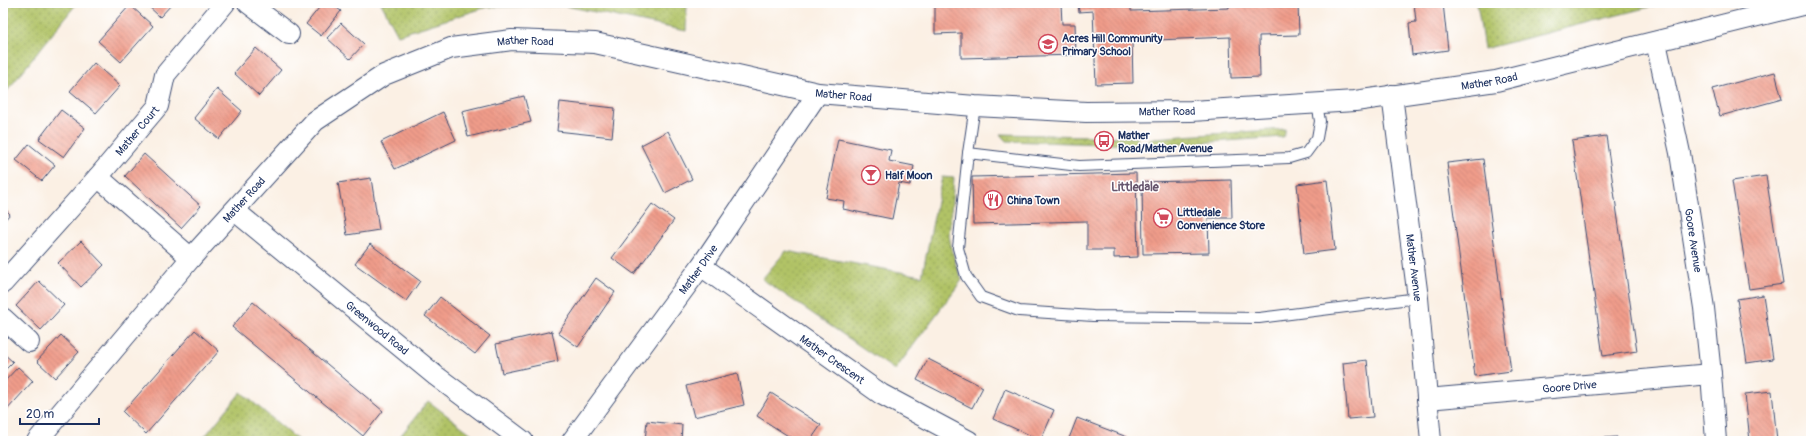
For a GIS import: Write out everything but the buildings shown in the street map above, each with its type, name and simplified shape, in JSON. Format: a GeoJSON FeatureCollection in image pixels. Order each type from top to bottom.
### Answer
{"type":"FeatureCollection","features":[{"type":"Feature","properties":{"kind":"street","name":"Mather Court"},"geometry":{"type":"LineString","coordinates":[[3,283],[98,177],[158,106],[165,75],[225,3]]}},
{"type":"Feature","properties":{"kind":"street"},"geometry":{"type":"LineString","coordinates":[[248,3],[289,34]]}},
{"type":"Feature","properties":{"kind":"street","name":"Mather Road"},"geometry":{"type":"LineString","coordinates":[[37,441],[191,258],[315,121],[384,75],[452,48],[512,40],[595,43],[818,93],[975,106],[1086,112],[1191,111],[1355,101],[1496,81],[1810,3]]}},
{"type":"Feature","properties":{"kind":"street","name":"Goore Avenue"},"geometry":{"type":"LineString","coordinates":[[1656,42],[1680,153],[1704,308],[1712,374],[1716,441]]}},
{"type":"Feature","properties":{"kind":"street","name":"Mather Drive"},"geometry":{"type":"LineString","coordinates":[[572,441],[701,266],[818,93]]}},
{"type":"Feature","properties":{"kind":"street","name":"Mather Avenue"},"geometry":{"type":"LineString","coordinates":[[1392,95],[1418,298],[1431,441]]}},
{"type":"Feature","properties":{"kind":"street"},"geometry":{"type":"LineString","coordinates":[[98,177],[191,258]]}},
{"type":"Feature","properties":{"kind":"street","name":"Greenwood Road"},"geometry":{"type":"LineString","coordinates":[[235,210],[436,376],[523,441]]}},
{"type":"Feature","properties":{"kind":"street","name":"Mather Crescent"},"geometry":{"type":"LineString","coordinates":[[701,266],[881,394],[969,441]]}},
{"type":"Feature","properties":{"kind":"street"},"geometry":{"type":"LineString","coordinates":[[3,318],[29,342]]}},
{"type":"Feature","properties":{"kind":"street","name":"Goore Drive"},"geometry":{"type":"LineString","coordinates":[[1427,399],[1712,374]]}},
{"type":"Feature","properties":{"kind":"lane"},"geometry":{"type":"LineString","coordinates":[[968,153],[1079,166],[1289,158],[1306,153],[1317,138],[1320,121],[1317,104]]}},
{"type":"Feature","properties":{"kind":"lane"},"geometry":{"type":"LineString","coordinates":[[975,106],[968,153],[958,248],[966,276],[981,297],[1019,311],[1093,316],[1259,318],[1418,298]]}},
{"type":"Feature","properties":{"kind":"green space"},"geometry":{"type":"Polygon","coordinates":[[[3,3],[77,3],[3,96],[3,3]]]}},
{"type":"Feature","properties":{"kind":"green space"},"geometry":{"type":"Polygon","coordinates":[[[381,3],[687,3],[686,31],[566,6],[487,7],[398,35],[381,3]]]}},
{"type":"Feature","properties":{"kind":"green space"},"geometry":{"type":"Polygon","coordinates":[[[1477,3],[1665,3],[1484,49],[1477,3]]]}},
{"type":"Feature","properties":{"kind":"green space"},"geometry":{"type":"Polygon","coordinates":[[[1285,129],[1285,134],[1283,137],[1155,146],[1150,145],[1149,141],[1153,138],[1285,129]]]}},
{"type":"Feature","properties":{"kind":"green space"},"geometry":{"type":"Polygon","coordinates":[[[1000,134],[1137,137],[1138,142],[1134,145],[1006,141],[1000,134]]]}},
{"type":"Feature","properties":{"kind":"green space"},"geometry":{"type":"Polygon","coordinates":[[[942,177],[954,178],[949,236],[955,262],[962,280],[895,370],[762,279],[786,251],[922,276],[942,177]]]}},
{"type":"Feature","properties":{"kind":"green space"},"geometry":{"type":"Polygon","coordinates":[[[241,392],[299,441],[202,440],[241,392]]]}},
{"type":"Feature","properties":{"kind":"green space"},"geometry":{"type":"Polygon","coordinates":[[[428,401],[481,441],[401,441],[398,439],[428,401]]]}},
{"type":"Feature","properties":{"kind":"place","name":"Acres Hill Community Primary School"},"geometry":{"type":"Point","coordinates":[1048,44]}},
{"type":"Feature","properties":{"kind":"place","name":"Mather Road/Mather Avenue"},"geometry":{"type":"Point","coordinates":[1104,141]}},
{"type":"Feature","properties":{"kind":"place","name":"Half Moon"},"geometry":{"type":"Point","coordinates":[871,175]}},
{"type":"Feature","properties":{"kind":"place","name":"China Town"},"geometry":{"type":"Point","coordinates":[993,200]}},
{"type":"Feature","properties":{"kind":"place","name":"Littledale Convenience Store"},"geometry":{"type":"Point","coordinates":[1163,218]}},
{"type":"Feature","properties":{"kind":"district","name":"Littledale"},"geometry":{"type":"Point","coordinates":[1135,187]}}]}
